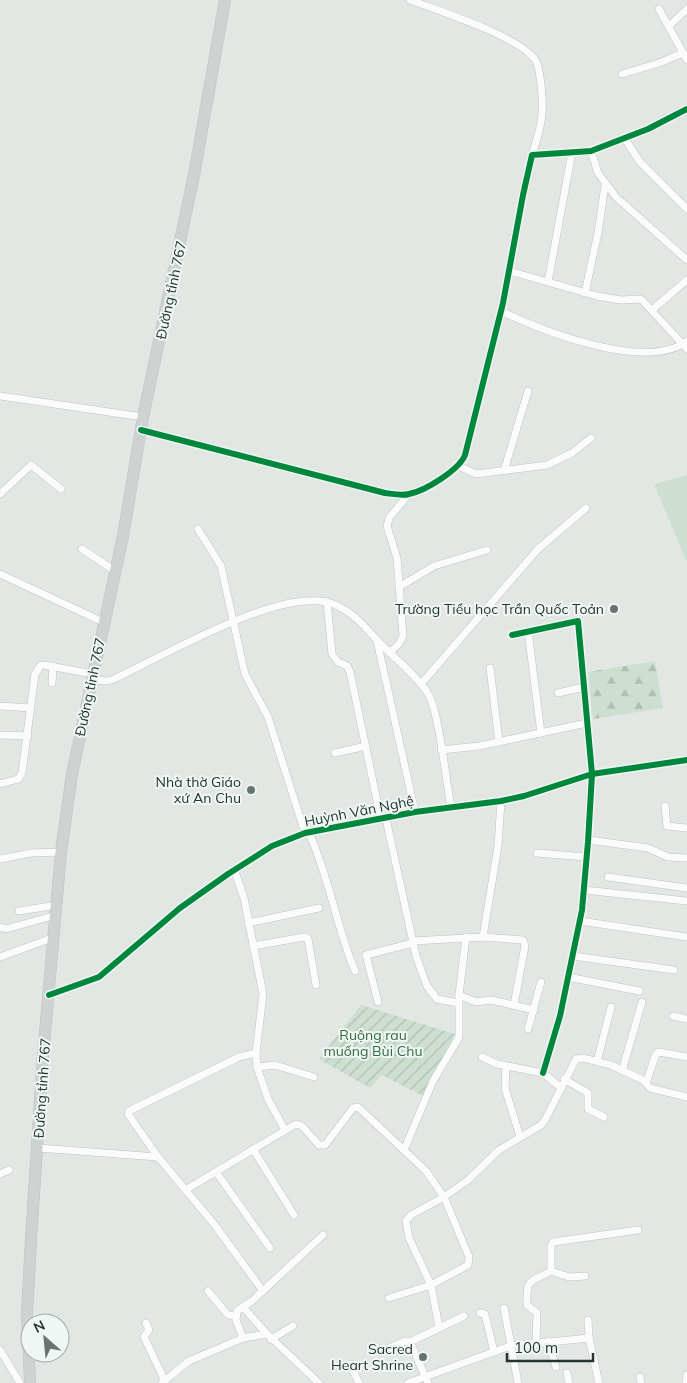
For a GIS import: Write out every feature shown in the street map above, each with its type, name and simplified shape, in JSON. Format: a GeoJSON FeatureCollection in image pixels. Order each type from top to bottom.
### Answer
{"type":"FeatureCollection","features":[{"type":"Feature","properties":{"kind":"main road","name":"Đường tỉnh 767"},"geometry":{"type":"LineString","coordinates":[[30,1383],[27,1313],[61,852],[72,774],[115,571],[143,417],[187,210],[225,0]]}},
{"type":"Feature","properties":{"kind":"street"},"geometry":{"type":"LineString","coordinates":[[141,430],[385,493],[408,495],[423,489],[458,466],[465,455],[501,311],[542,113],[539,75],[534,58],[522,48],[500,35],[410,0]]}},
{"type":"Feature","properties":{"kind":"street"},"geometry":{"type":"LineString","coordinates":[[622,74],[685,56],[659,9]]}},
{"type":"Feature","properties":{"kind":"street"},"geometry":{"type":"LineString","coordinates":[[669,26],[687,9]]}},
{"type":"Feature","properties":{"kind":"street"},"geometry":{"type":"LineString","coordinates":[[532,155],[590,151],[625,139],[687,109]]}},
{"type":"Feature","properties":{"kind":"street"},"geometry":{"type":"LineString","coordinates":[[625,139],[640,162],[687,209]]}},
{"type":"Feature","properties":{"kind":"street"},"geometry":{"type":"LineString","coordinates":[[590,151],[594,164],[605,185],[687,260]]}},
{"type":"Feature","properties":{"kind":"street"},"geometry":{"type":"LineString","coordinates":[[548,282],[572,152]]}},
{"type":"Feature","properties":{"kind":"street"},"geometry":{"type":"LineString","coordinates":[[585,293],[598,234],[605,185]]}},
{"type":"Feature","properties":{"kind":"street"},"geometry":{"type":"LineString","coordinates":[[501,311],[540,328],[619,351],[656,353],[686,345],[645,301],[638,298],[621,300],[585,293],[509,271]]}},
{"type":"Feature","properties":{"kind":"street"},"geometry":{"type":"LineString","coordinates":[[652,310],[687,280]]}},
{"type":"Feature","properties":{"kind":"street"},"geometry":{"type":"LineString","coordinates":[[504,471],[528,391]]}},
{"type":"Feature","properties":{"kind":"street"},"geometry":{"type":"LineString","coordinates":[[0,396],[143,417]]}},
{"type":"Feature","properties":{"kind":"street"},"geometry":{"type":"LineString","coordinates":[[458,466],[476,474],[550,464],[572,454],[591,438]]}},
{"type":"Feature","properties":{"kind":"street"},"geometry":{"type":"LineString","coordinates":[[0,493],[31,465],[61,489]]}},
{"type":"Feature","properties":{"kind":"street"},"geometry":{"type":"LineString","coordinates":[[390,652],[399,644],[403,636],[398,558],[387,526],[389,518],[408,495]]}},
{"type":"Feature","properties":{"kind":"street"},"geometry":{"type":"LineString","coordinates":[[421,684],[538,549],[586,508]]}},
{"type":"Feature","properties":{"kind":"street"},"geometry":{"type":"LineString","coordinates":[[198,529],[221,566],[245,674],[268,717],[307,833],[326,874],[348,954],[355,971]]}},
{"type":"Feature","properties":{"kind":"street"},"geometry":{"type":"LineString","coordinates":[[82,549],[115,571]]}},
{"type":"Feature","properties":{"kind":"street"},"geometry":{"type":"LineString","coordinates":[[399,588],[434,566],[487,550]]}},
{"type":"Feature","properties":{"kind":"street"},"geometry":{"type":"LineString","coordinates":[[0,574],[104,622]]}},
{"type":"Feature","properties":{"kind":"street"},"geometry":{"type":"LineString","coordinates":[[0,784],[21,777],[38,668],[44,665],[52,666],[107,681],[233,622],[285,603],[316,600],[327,602],[357,619],[421,684],[431,700],[450,807]]}},
{"type":"Feature","properties":{"kind":"street"},"geometry":{"type":"LineString","coordinates":[[327,602],[332,654],[338,662],[347,666],[413,942],[423,976],[432,993],[442,1001],[458,1003]]}},
{"type":"Feature","properties":{"kind":"street"},"geometry":{"type":"LineString","coordinates":[[512,635],[578,621],[592,774],[587,857],[580,921],[560,1016],[543,1073]]}},
{"type":"Feature","properties":{"kind":"street"},"geometry":{"type":"LineString","coordinates":[[528,631],[542,733]]}},
{"type":"Feature","properties":{"kind":"street"},"geometry":{"type":"LineString","coordinates":[[377,640],[415,812]]}},
{"type":"Feature","properties":{"kind":"street"},"geometry":{"type":"LineString","coordinates":[[52,666],[52,683]]}},
{"type":"Feature","properties":{"kind":"street"},"geometry":{"type":"LineString","coordinates":[[490,668],[499,742]]}},
{"type":"Feature","properties":{"kind":"street"},"geometry":{"type":"LineString","coordinates":[[558,693],[584,687]]}},
{"type":"Feature","properties":{"kind":"street"},"geometry":{"type":"LineString","coordinates":[[0,706],[31,708]]}},
{"type":"Feature","properties":{"kind":"street"},"geometry":{"type":"LineString","coordinates":[[441,750],[499,742],[587,722]]}},
{"type":"Feature","properties":{"kind":"street"},"geometry":{"type":"LineString","coordinates":[[0,734],[28,736]]}},
{"type":"Feature","properties":{"kind":"street"},"geometry":{"type":"LineString","coordinates":[[335,753],[366,746]]}},
{"type":"Feature","properties":{"kind":"street","name":"Huỳnh Văn Nghệ"},"geometry":{"type":"LineString","coordinates":[[49,995],[99,977],[180,908],[234,870],[272,846],[307,833],[415,812],[501,801],[524,796],[592,774],[687,760]]}},
{"type":"Feature","properties":{"kind":"street"},"geometry":{"type":"LineString","coordinates":[[483,937],[498,846],[501,801]]}},
{"type":"Feature","properties":{"kind":"street"},"geometry":{"type":"LineString","coordinates":[[665,806],[667,826],[687,828]]}},
{"type":"Feature","properties":{"kind":"street"},"geometry":{"type":"LineString","coordinates":[[588,840],[648,848],[668,856],[687,858]]}},
{"type":"Feature","properties":{"kind":"street"},"geometry":{"type":"LineString","coordinates":[[0,859],[30,853],[61,852]]}},
{"type":"Feature","properties":{"kind":"street"},"geometry":{"type":"LineString","coordinates":[[537,853],[587,857]]}},
{"type":"Feature","properties":{"kind":"street"},"geometry":{"type":"LineString","coordinates":[[234,870],[244,898],[263,994],[256,1053],[257,1067],[268,1099],[285,1130]]}},
{"type":"Feature","properties":{"kind":"street"},"geometry":{"type":"LineString","coordinates":[[608,878],[687,888]]}},
{"type":"Feature","properties":{"kind":"street"},"geometry":{"type":"LineString","coordinates":[[584,890],[687,901]]}},
{"type":"Feature","properties":{"kind":"street"},"geometry":{"type":"LineString","coordinates":[[248,923],[319,908]]}},
{"type":"Feature","properties":{"kind":"street"},"geometry":{"type":"LineString","coordinates":[[19,911],[56,910]]}},
{"type":"Feature","properties":{"kind":"street"},"geometry":{"type":"LineString","coordinates":[[0,927],[6,929],[56,910]]}},
{"type":"Feature","properties":{"kind":"street"},"geometry":{"type":"LineString","coordinates":[[580,921],[687,937]]}},
{"type":"Feature","properties":{"kind":"street"},"geometry":{"type":"LineString","coordinates":[[0,957],[55,936]]}},
{"type":"Feature","properties":{"kind":"street"},"geometry":{"type":"LineString","coordinates":[[253,946],[304,937],[308,939],[316,984]]}},
{"type":"Feature","properties":{"kind":"street"},"geometry":{"type":"LineString","coordinates":[[404,1150],[432,1081],[458,1037],[458,1003],[466,937]]}},
{"type":"Feature","properties":{"kind":"street"},"geometry":{"type":"LineString","coordinates":[[378,1002],[366,955],[413,942],[483,937],[523,940],[525,942],[514,1005]]}},
{"type":"Feature","properties":{"kind":"street"},"geometry":{"type":"LineString","coordinates":[[573,956],[674,970]]}},
{"type":"Feature","properties":{"kind":"street"},"geometry":{"type":"LineString","coordinates":[[568,977],[639,991]]}},
{"type":"Feature","properties":{"kind":"street"},"geometry":{"type":"LineString","coordinates":[[528,1029],[540,982]]}},
{"type":"Feature","properties":{"kind":"street"},"geometry":{"type":"LineString","coordinates":[[459,995],[476,1002],[491,1000],[534,1010]]}},
{"type":"Feature","properties":{"kind":"street"},"geometry":{"type":"LineString","coordinates":[[622,1071],[642,1002]]}},
{"type":"Feature","properties":{"kind":"street"},"geometry":{"type":"LineString","coordinates":[[597,1062],[611,1007]]}},
{"type":"Feature","properties":{"kind":"street"},"geometry":{"type":"LineString","coordinates":[[673,1016],[687,1018]]}},
{"type":"Feature","properties":{"kind":"street"},"geometry":{"type":"LineString","coordinates":[[646,1084],[656,1054],[659,1052],[687,1057]]}},
{"type":"Feature","properties":{"kind":"street"},"geometry":{"type":"LineString","coordinates":[[256,1053],[239,1057],[128,1114],[158,1157],[187,1189],[263,1291]]}},
{"type":"Feature","properties":{"kind":"street"},"geometry":{"type":"LineString","coordinates":[[482,1057],[506,1066],[543,1073],[560,1087]]}},
{"type":"Feature","properties":{"kind":"street"},"geometry":{"type":"LineString","coordinates":[[439,1327],[431,1285],[409,1238],[406,1221],[411,1215],[444,1197],[468,1180],[499,1150],[546,1120],[564,1079],[576,1060],[583,1058],[597,1062],[622,1071],[650,1088],[687,1097]]}},
{"type":"Feature","properties":{"kind":"street"},"geometry":{"type":"LineString","coordinates":[[257,1067],[276,1065],[314,1077]]}},
{"type":"Feature","properties":{"kind":"street"},"geometry":{"type":"LineString","coordinates":[[506,1066],[505,1088],[520,1137]]}},
{"type":"Feature","properties":{"kind":"street"},"geometry":{"type":"LineString","coordinates":[[564,1079],[585,1089],[588,1096],[588,1109],[604,1117]]}},
{"type":"Feature","properties":{"kind":"street"},"geometry":{"type":"LineString","coordinates":[[187,1189],[285,1130],[299,1124],[319,1145],[323,1146],[353,1108],[358,1107],[426,1171],[444,1197],[470,1262],[431,1285],[389,1298]]}},
{"type":"Feature","properties":{"kind":"street"},"geometry":{"type":"LineString","coordinates":[[38,1148],[158,1157]]}},
{"type":"Feature","properties":{"kind":"street"},"geometry":{"type":"LineString","coordinates":[[253,1150],[294,1215]]}},
{"type":"Feature","properties":{"kind":"street"},"geometry":{"type":"LineString","coordinates":[[0,1174],[9,1170]]}},
{"type":"Feature","properties":{"kind":"street"},"geometry":{"type":"LineString","coordinates":[[216,1172],[270,1248]]}},
{"type":"Feature","properties":{"kind":"street"},"geometry":{"type":"LineString","coordinates":[[551,1271],[551,1246],[557,1240],[638,1230]]}},
{"type":"Feature","properties":{"kind":"street"},"geometry":{"type":"LineString","coordinates":[[235,1316],[242,1307],[263,1291],[323,1235]]}},
{"type":"Feature","properties":{"kind":"street"},"geometry":{"type":"LineString","coordinates":[[536,1341],[537,1312],[527,1305],[527,1285],[530,1280],[551,1271],[569,1277],[585,1276]]}},
{"type":"Feature","properties":{"kind":"street"},"geometry":{"type":"LineString","coordinates":[[208,1290],[228,1315],[235,1316]]}},
{"type":"Feature","properties":{"kind":"street"},"geometry":{"type":"LineString","coordinates":[[242,1307],[269,1337],[319,1383]]}},
{"type":"Feature","properties":{"kind":"street"},"geometry":{"type":"LineString","coordinates":[[504,1308],[518,1383]]}},
{"type":"Feature","properties":{"kind":"street"},"geometry":{"type":"LineString","coordinates":[[480,1313],[485,1314],[494,1352]]}},
{"type":"Feature","properties":{"kind":"street"},"geometry":{"type":"LineString","coordinates":[[235,1316],[243,1338]]}},
{"type":"Feature","properties":{"kind":"street"},"geometry":{"type":"LineString","coordinates":[[380,1352],[405,1342],[410,1342],[464,1316]]}},
{"type":"Feature","properties":{"kind":"street"},"geometry":{"type":"LineString","coordinates":[[588,1320],[589,1338],[600,1383]]}},
{"type":"Feature","properties":{"kind":"street"},"geometry":{"type":"LineString","coordinates":[[146,1323],[149,1330],[144,1337],[163,1382],[189,1361],[243,1338],[269,1337],[293,1326]]}},
{"type":"Feature","properties":{"kind":"street"},"geometry":{"type":"LineString","coordinates":[[408,1383],[426,1380],[510,1346],[536,1341],[589,1338]]}},
{"type":"Feature","properties":{"kind":"street"},"geometry":{"type":"LineString","coordinates":[[548,1341],[556,1367]]}},
{"type":"Feature","properties":{"kind":"street"},"geometry":{"type":"LineString","coordinates":[[410,1342],[426,1380]]}},
{"type":"Feature","properties":{"kind":"street"},"geometry":{"type":"LineString","coordinates":[[0,1350],[20,1383]]}},
{"type":"Feature","properties":{"kind":"street"},"geometry":{"type":"LineString","coordinates":[[350,1364],[359,1383]]}},
{"type":"Feature","properties":{"kind":"street"},"geometry":{"type":"LineString","coordinates":[[567,1373],[569,1383]]}},
{"type":"Feature","properties":{"kind":"street"},"geometry":{"type":"LineString","coordinates":[[686,1383],[687,1375]]}},
{"type":"Feature","properties":{"kind":"green space"},"geometry":{"type":"Polygon","coordinates":[[[687,475],[687,562],[654,484],[687,475]]]}},
{"type":"Feature","properties":{"kind":"green space"},"geometry":{"type":"Polygon","coordinates":[[[655,661],[663,708],[593,719],[588,672],[655,661]]]}},
{"type":"Feature","properties":{"kind":"green space","name":"Ruộng rau muống Bùi Chu"},"geometry":{"type":"Polygon","coordinates":[[[361,1005],[455,1034],[423,1096],[382,1075],[370,1088],[319,1059],[361,1005]]]}},
{"type":"Feature","properties":{"kind":"cycle path"},"geometry":{"type":"LineString","coordinates":[[141,430],[385,493],[406,495],[424,489],[449,473],[462,461],[465,455],[503,303],[532,155],[591,151],[648,129],[687,109]]}},
{"type":"Feature","properties":{"kind":"cycle path"},"geometry":{"type":"LineString","coordinates":[[512,635],[578,621],[592,774],[582,910],[560,1016],[543,1073]]}},
{"type":"Feature","properties":{"kind":"cycle path"},"geometry":{"type":"LineString","coordinates":[[49,995],[99,977],[180,908],[228,874],[272,846],[305,833],[415,812],[501,801],[524,796],[592,774],[687,760]]}},
{"type":"Feature","properties":{"kind":"place","name":"Trường Tiểu học Trần Quốc Toản"},"geometry":{"type":"Point","coordinates":[614,609]}},
{"type":"Feature","properties":{"kind":"place","name":"Nhà thờ Giáo xứ An Chu"},"geometry":{"type":"Point","coordinates":[251,790]}},
{"type":"Feature","properties":{"kind":"place","name":"Sacred Heart Shrine"},"geometry":{"type":"Point","coordinates":[423,1357]}}]}
